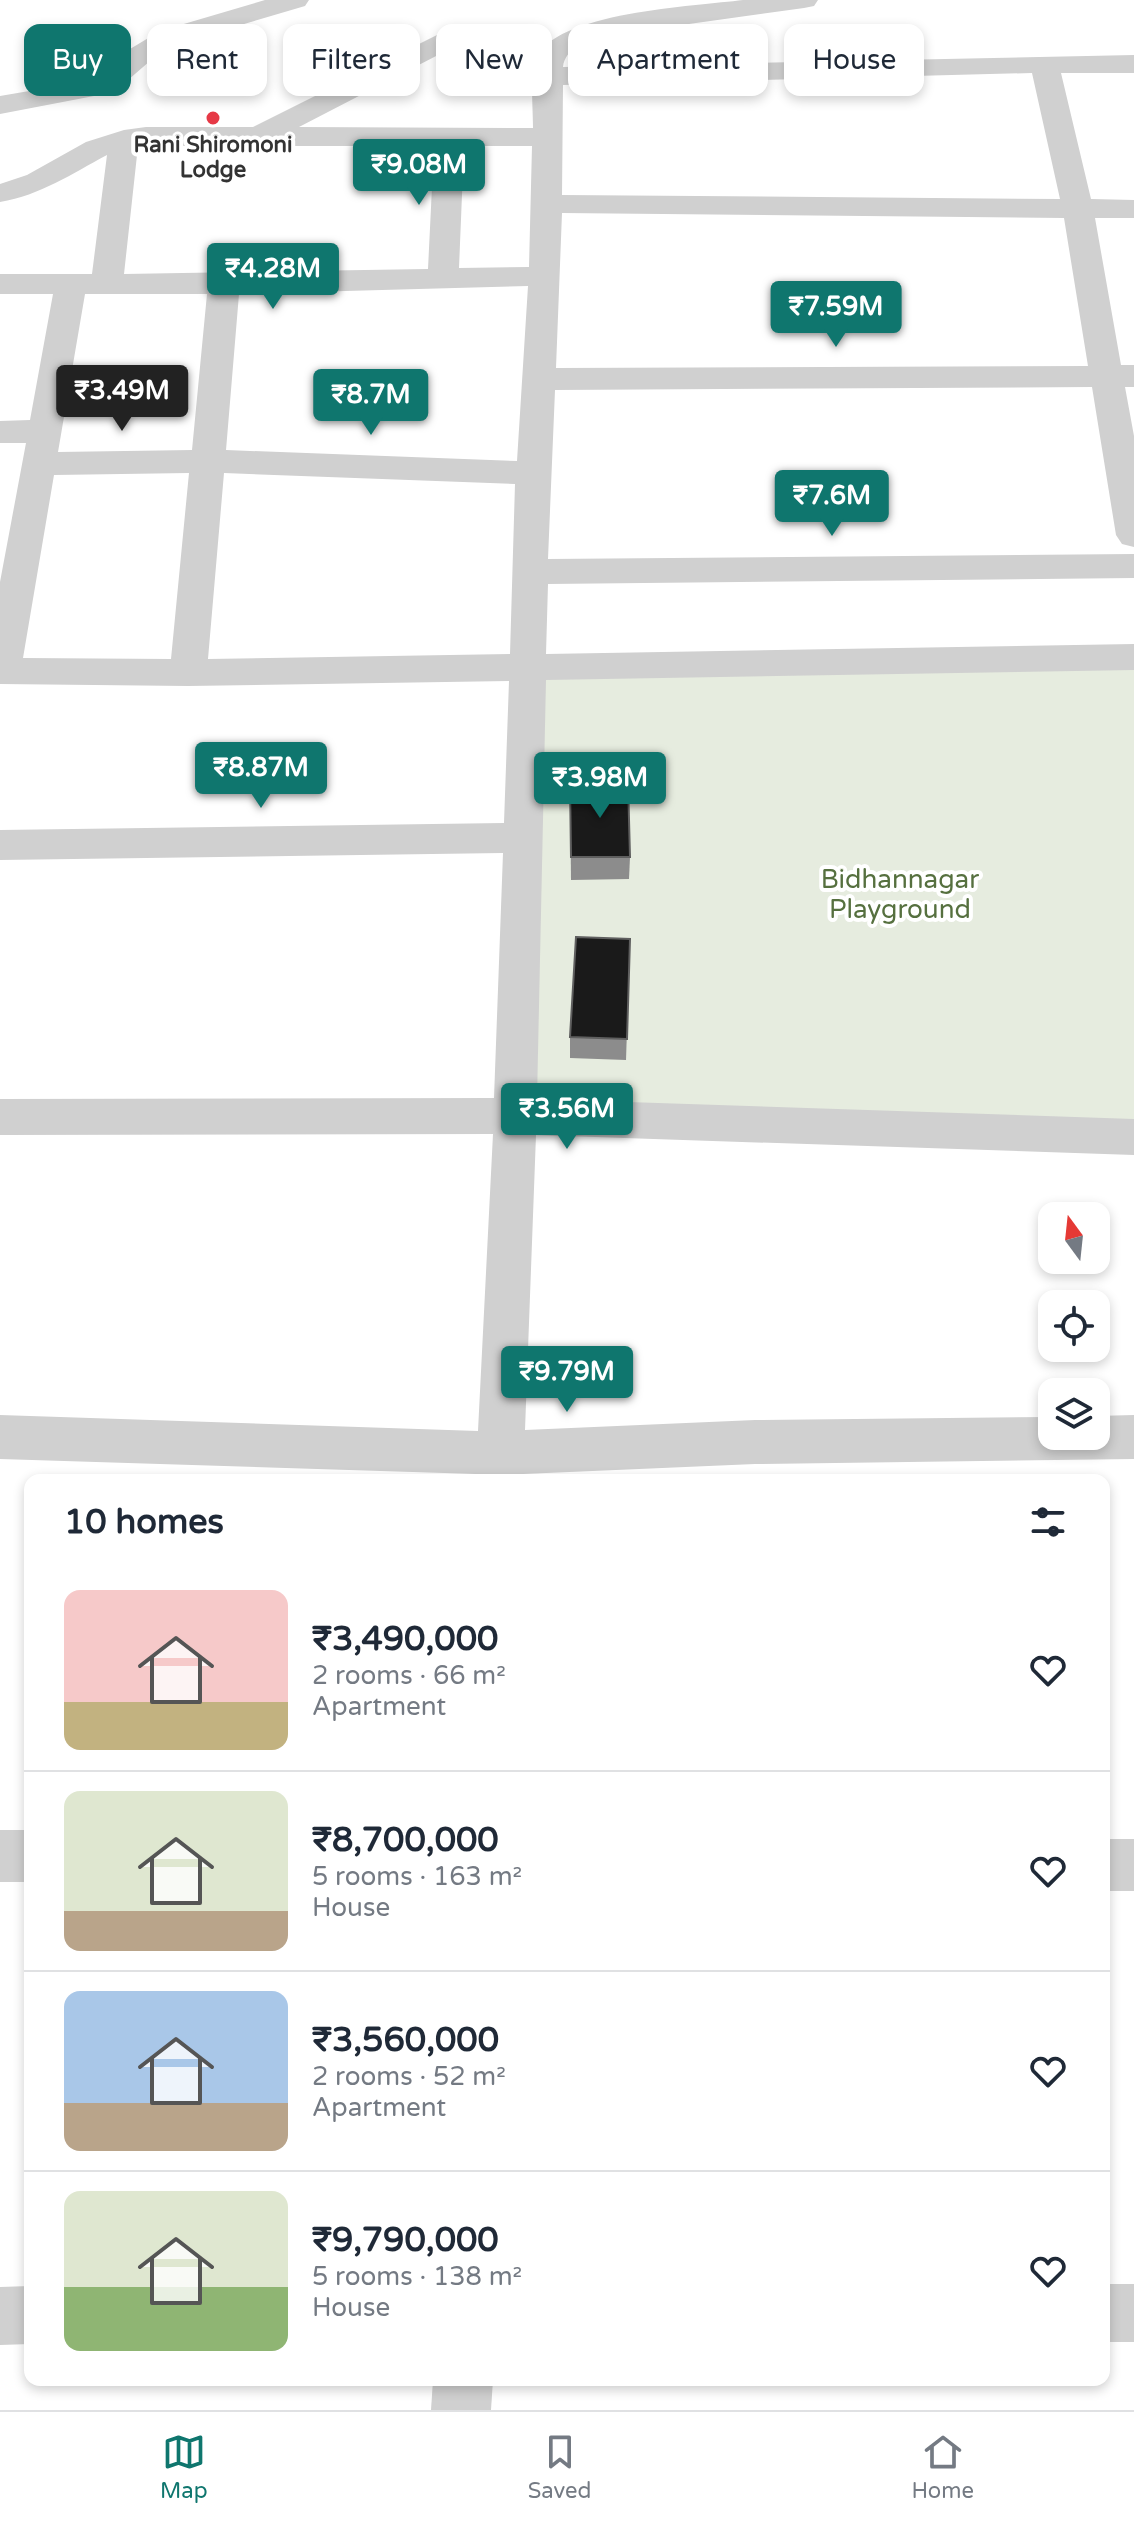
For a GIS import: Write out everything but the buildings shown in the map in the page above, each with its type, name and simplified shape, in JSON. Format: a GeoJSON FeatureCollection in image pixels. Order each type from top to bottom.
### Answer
{"type":"FeatureCollection","features":[{"type":"Feature","properties":{"kind":"street"},"geometry":{"type":"LineString","coordinates":[[0,105],[84,90],[118,74],[140,55],[170,37],[295,0]]}},
{"type":"Feature","properties":{"kind":"street"},"geometry":{"type":"LineString","coordinates":[[552,55],[556,48],[573,36],[602,28],[804,0]]}},
{"type":"Feature","properties":{"kind":"street"},"geometry":{"type":"LineString","coordinates":[[257,137],[436,45]]}},
{"type":"Feature","properties":{"kind":"street"},"geometry":{"type":"LineString","coordinates":[[552,76],[689,76],[1044,64],[1134,64]]}},
{"type":"Feature","properties":{"kind":"street"},"geometry":{"type":"LineString","coordinates":[[1044,64],[1120,376],[1134,535]]}},
{"type":"Feature","properties":{"kind":"street"},"geometry":{"type":"LineString","coordinates":[[499,1466],[515,1116],[533,473],[545,276],[549,96]]}},
{"type":"Feature","properties":{"kind":"street"},"geometry":{"type":"LineString","coordinates":[[443,279],[449,137]]}},
{"type":"Feature","properties":{"kind":"street"},"geometry":{"type":"LineString","coordinates":[[0,193],[36,181],[98,148],[124,139],[548,137]]}},
{"type":"Feature","properties":{"kind":"street"},"geometry":{"type":"LineString","coordinates":[[107,285],[124,139]]}},
{"type":"Feature","properties":{"kind":"street"},"geometry":{"type":"LineString","coordinates":[[547,204],[1134,209]]}},
{"type":"Feature","properties":{"kind":"street"},"geometry":{"type":"LineString","coordinates":[[0,284],[224,284],[545,276]]}},
{"type":"Feature","properties":{"kind":"street"},"geometry":{"type":"LineString","coordinates":[[71,284],[1,671],[188,673],[1134,657]]}},
{"type":"Feature","properties":{"kind":"street"},"geometry":{"type":"LineString","coordinates":[[188,673],[224,284]]}},
{"type":"Feature","properties":{"kind":"street"},"geometry":{"type":"LineString","coordinates":[[538,379],[1120,376]]}},
{"type":"Feature","properties":{"kind":"street"},"geometry":{"type":"LineString","coordinates":[[0,432],[42,448],[207,461],[533,473]]}},
{"type":"Feature","properties":{"kind":"street"},"geometry":{"type":"LineString","coordinates":[[530,572],[1134,566]]}},
{"type":"Feature","properties":{"kind":"street"},"geometry":{"type":"LineString","coordinates":[[0,845],[524,838]]}},
{"type":"Feature","properties":{"kind":"street"},"geometry":{"type":"LineString","coordinates":[[0,1117],[515,1116],[1134,1137]]}},
{"type":"Feature","properties":{"kind":"street"},"geometry":{"type":"LineString","coordinates":[[0,1437],[499,1466],[755,1442],[1134,1437]]}},
{"type":"Feature","properties":{"kind":"street"},"geometry":{"type":"LineString","coordinates":[[0,1856],[24,1856]]}},
{"type":"Feature","properties":{"kind":"street"},"geometry":{"type":"LineString","coordinates":[[1110,1865],[1134,1865]]}},
{"type":"Feature","properties":{"kind":"street"},"geometry":{"type":"LineString","coordinates":[[1110,2313],[1134,2313]]}},
{"type":"Feature","properties":{"kind":"street"},"geometry":{"type":"LineString","coordinates":[[0,2316],[24,2315]]}},
{"type":"Feature","properties":{"kind":"street"},"geometry":{"type":"LineString","coordinates":[[461,2410],[463,2386]]}},
{"type":"Feature","properties":{"kind":"green space","name":"Bidhannagar Playground"},"geometry":{"type":"Polygon","coordinates":[[[1134,657],[1134,1137],[515,1116],[528,667],[1134,657]]]}},
{"type":"Feature","properties":{"kind":"place","name":"Rani Shiromoni Lodge"},"geometry":{"type":"Point","coordinates":[213,118]}}]}
